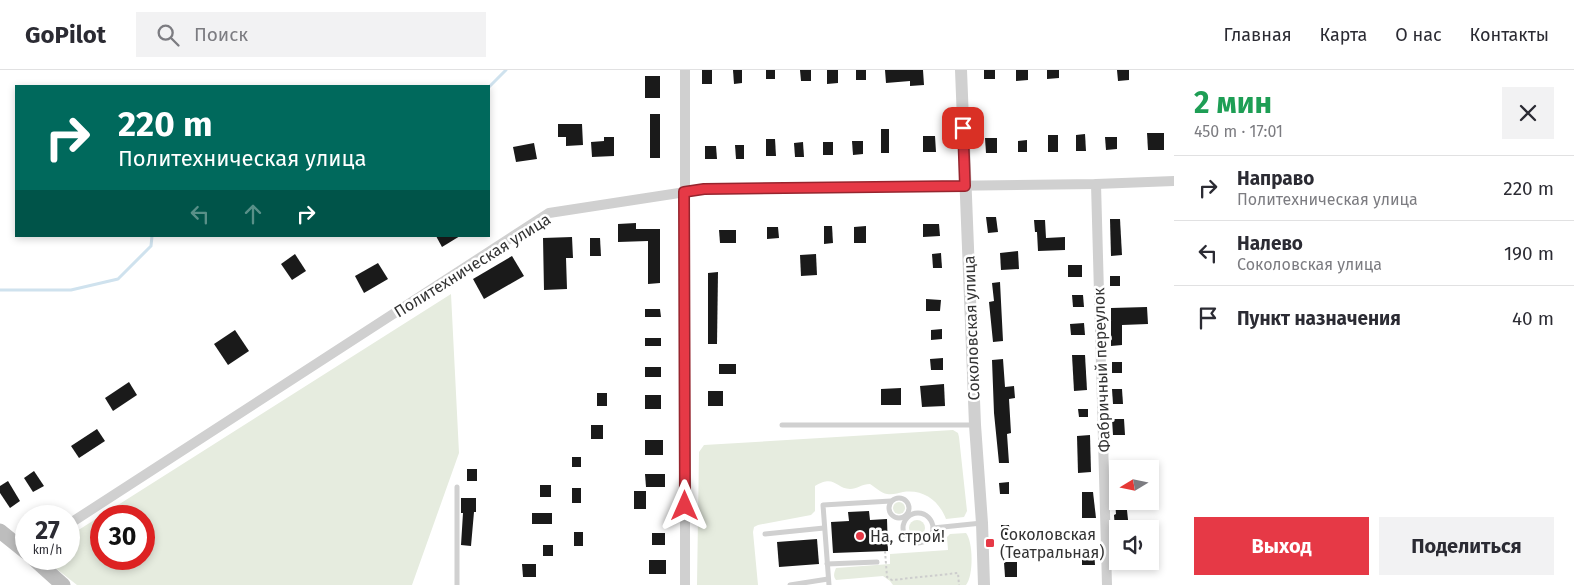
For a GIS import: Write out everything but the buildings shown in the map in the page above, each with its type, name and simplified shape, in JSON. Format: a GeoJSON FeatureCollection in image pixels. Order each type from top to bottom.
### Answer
{"type":"FeatureCollection","features":[{"type":"Feature","properties":{"kind":"main road"},"geometry":{"type":"LineString","coordinates":[[0,531],[15,543]]}},
{"type":"Feature","properties":{"kind":"main road"},"geometry":{"type":"LineString","coordinates":[[46,570],[63,585]]}},
{"type":"Feature","properties":{"kind":"street"},"geometry":{"type":"LineString","coordinates":[[685,70],[685,585]]}},
{"type":"Feature","properties":{"kind":"street","name":"Соколовская улица"},"geometry":{"type":"LineString","coordinates":[[961,70],[975,424],[984,585]]}},
{"type":"Feature","properties":{"kind":"street","name":"Политехническая улица"},"geometry":{"type":"LineString","coordinates":[[80,517],[549,214],[704,189],[1096,184],[1174,181]]}},
{"type":"Feature","properties":{"kind":"street","name":"Фабричный переулок"},"geometry":{"type":"LineString","coordinates":[[1096,184],[1107,585]]}},
{"type":"Feature","properties":{"kind":"lane"},"geometry":{"type":"LineString","coordinates":[[782,425],[975,424]]}},
{"type":"Feature","properties":{"kind":"lane"},"geometry":{"type":"LineString","coordinates":[[457,487],[457,585]]}},
{"type":"Feature","properties":{"kind":"lane"},"geometry":{"type":"LineString","coordinates":[[790,585],[829,582],[822,505],[892,501],[901,498],[917,514],[928,517],[931,521],[930,537],[924,542],[914,543],[907,539],[903,530],[904,523],[908,517],[917,514]]}},
{"type":"Feature","properties":{"kind":"lane"},"geometry":{"type":"LineString","coordinates":[[892,501],[889,507],[890,514],[898,519],[907,514],[908,504]]}},
{"type":"Feature","properties":{"kind":"lane"},"geometry":{"type":"LineString","coordinates":[[932,528],[982,523]]}},
{"type":"Feature","properties":{"kind":"lane"},"geometry":{"type":"LineString","coordinates":[[764,534],[824,528]]}},
{"type":"Feature","properties":{"kind":"lane"},"geometry":{"type":"LineString","coordinates":[[827,564],[877,562]]}},
{"type":"Feature","properties":{"kind":"path"},"geometry":{"type":"LineString","coordinates":[[885,551],[887,577],[892,580],[958,573],[959,585]]}},
{"type":"Feature","properties":{"kind":"shaded area"},"geometry":{"type":"Polygon","coordinates":[[[451,294],[459,453],[412,585],[77,585],[58,570],[80,570],[80,529],[90,523],[90,570],[155,570],[155,505],[118,505],[451,294]]]}},
{"type":"Feature","properties":{"kind":"shaded area"},"geometry":{"type":"Polygon","coordinates":[[[953,430],[958,433],[959,437],[967,511],[964,517],[946,519],[935,502],[918,492],[889,494],[870,484],[850,489],[827,481],[815,486],[815,511],[811,515],[754,527],[758,585],[697,585],[699,452],[704,445],[953,430]]]}},
{"type":"Feature","properties":{"kind":"shaded area"},"geometry":{"type":"Polygon","coordinates":[[[899,502],[905,508],[899,514],[893,508],[899,502]]]}},
{"type":"Feature","properties":{"kind":"shaded area"},"geometry":{"type":"Polygon","coordinates":[[[917,520],[923,522],[925,528],[923,534],[917,536],[911,534],[909,528],[911,522],[917,520]]]}},
{"type":"Feature","properties":{"kind":"shaded area"},"geometry":{"type":"Polygon","coordinates":[[[966,533],[970,543],[972,559],[969,581],[966,585],[893,585],[883,576],[836,580],[834,577],[836,568],[890,564],[890,554],[948,550],[947,537],[950,534],[966,533]]]}},
{"type":"Feature","properties":{"kind":"waterway"},"geometry":{"type":"LineString","coordinates":[[490,86],[506,70]]}},
{"type":"Feature","properties":{"kind":"waterway"},"geometry":{"type":"LineString","coordinates":[[0,290],[71,290],[118,279],[151,246],[152,237]]}},
{"type":"Feature","properties":{"kind":"place","name":"На, строй!"},"geometry":{"type":"Point","coordinates":[860,536]}},
{"type":"Feature","properties":{"kind":"place","name":"Соколовская (Театральная)"},"geometry":{"type":"Point","coordinates":[990,543]}},
{"type":"Feature","properties":{"kind":"route"},"geometry":{"type":"LineString","coordinates":[[685,506],[684,192],[704,189],[965,186],[963,128]]}}]}
